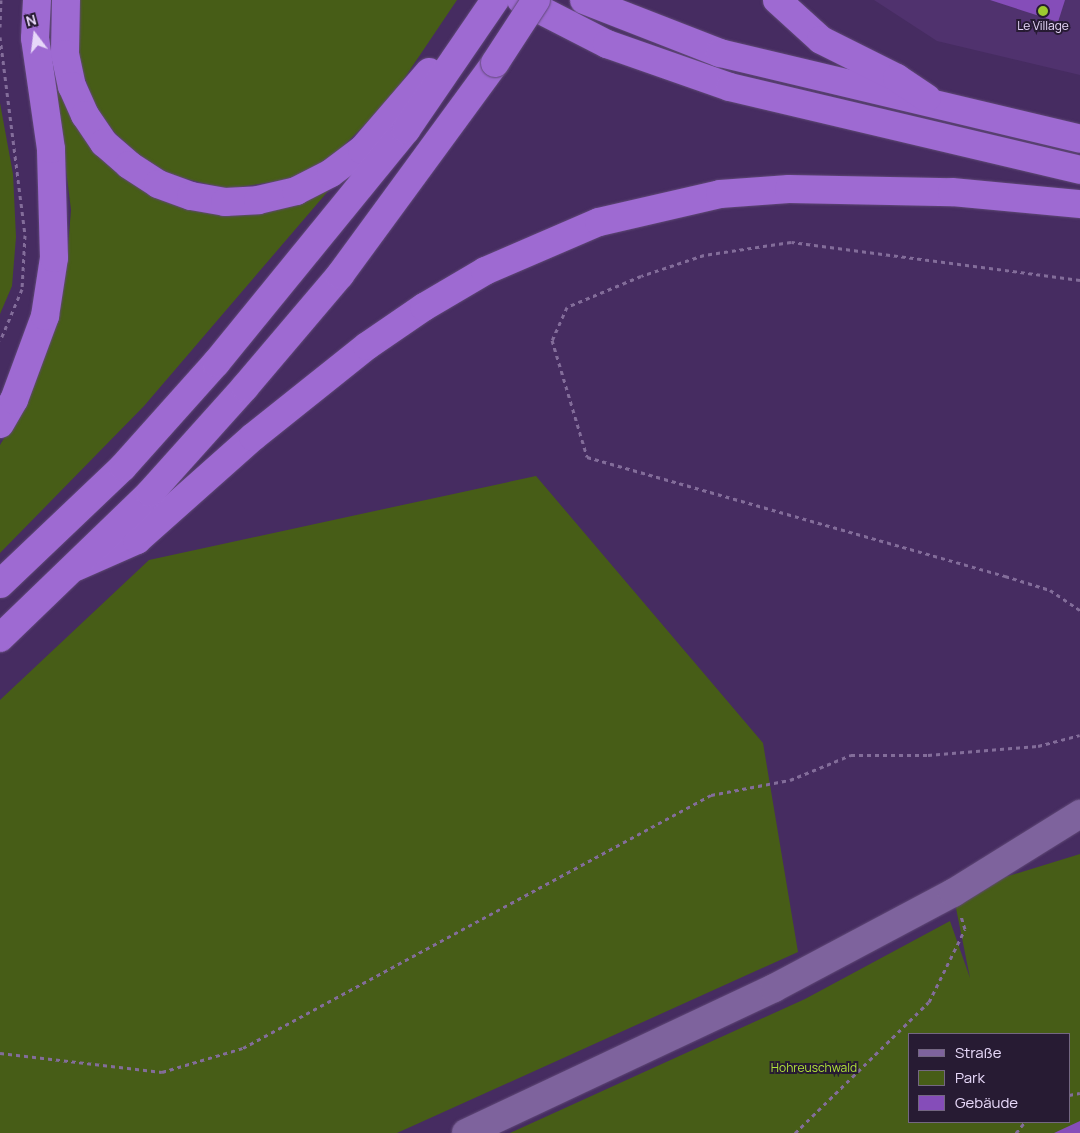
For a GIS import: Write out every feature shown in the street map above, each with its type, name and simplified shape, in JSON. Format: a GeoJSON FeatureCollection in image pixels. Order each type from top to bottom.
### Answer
{"type":"FeatureCollection","features":[{"type":"Feature","properties":{"kind":"highway"},"geometry":{"type":"LineString","coordinates":[[0,424],[14,400],[45,316],[54,258],[50,149],[35,38],[37,0]]}},
{"type":"Feature","properties":{"kind":"highway"},"geometry":{"type":"LineString","coordinates":[[66,0],[65,54],[72,86],[104,143],[158,184],[191,196],[225,202],[258,200],[296,191],[331,173],[362,150],[423,77],[465,47]]}},
{"type":"Feature","properties":{"kind":"highway"},"geometry":{"type":"LineString","coordinates":[[0,584],[122,467],[216,363],[406,130],[465,47],[495,0]]}},
{"type":"Feature","properties":{"kind":"highway"},"geometry":{"type":"LineString","coordinates":[[521,0],[608,44],[730,87],[1080,170]]}},
{"type":"Feature","properties":{"kind":"highway"},"geometry":{"type":"LineString","coordinates":[[0,638],[76,567],[150,493],[340,275],[495,63],[536,0]]}},
{"type":"Feature","properties":{"kind":"highway"},"geometry":{"type":"LineString","coordinates":[[584,0],[720,53],[944,110],[1080,140]]}},
{"type":"Feature","properties":{"kind":"highway"},"geometry":{"type":"LineString","coordinates":[[777,0],[821,40],[898,78],[944,110]]}},
{"type":"Feature","properties":{"kind":"highway"},"geometry":{"type":"LineString","coordinates":[[76,567],[137,540],[260,431],[366,346],[424,306],[493,267],[599,222],[720,194],[789,189],[952,192],[1080,204]]}},
{"type":"Feature","properties":{"kind":"street"},"geometry":{"type":"LineString","coordinates":[[466,1133],[774,988],[953,893],[1080,814]]}},
{"type":"Feature","properties":{"kind":"path"},"geometry":{"type":"LineString","coordinates":[[0,27],[1,0]]}},
{"type":"Feature","properties":{"kind":"path"},"geometry":{"type":"LineString","coordinates":[[0,37],[26,235],[22,289],[0,341]]}},
{"type":"Feature","properties":{"kind":"path"},"geometry":{"type":"LineString","coordinates":[[1080,280],[791,242],[704,255],[641,276],[567,307],[552,340],[587,457],[1005,576],[1050,590],[1080,610]]}},
{"type":"Feature","properties":{"kind":"path"},"geometry":{"type":"LineString","coordinates":[[0,1053],[162,1072],[243,1048],[711,795],[790,780],[851,755],[928,755],[1029,747],[1080,735]]}},
{"type":"Feature","properties":{"kind":"path"},"geometry":{"type":"LineString","coordinates":[[795,1133],[928,1002],[965,929],[953,893]]}},
{"type":"Feature","properties":{"kind":"shaded area"},"geometry":{"type":"Polygon","coordinates":[[[874,0],[1080,0],[1080,75],[937,41],[874,0]]]}},
{"type":"Feature","properties":{"kind":"green space"},"geometry":{"type":"Polygon","coordinates":[[[79,0],[457,0],[389,101],[331,158],[308,172],[284,180],[227,189],[171,175],[140,156],[115,133],[96,107],[80,66],[76,35],[79,0]]]}},
{"type":"Feature","properties":{"kind":"green space"},"geometry":{"type":"Polygon","coordinates":[[[54,47],[154,193],[335,183],[144,406],[0,553],[0,445],[23,407],[67,259],[71,210],[51,48],[54,47]]]}},
{"type":"Feature","properties":{"kind":"green space"},"geometry":{"type":"Polygon","coordinates":[[[0,103],[13,174],[16,237],[12,286],[0,314],[0,103]]]}},
{"type":"Feature","properties":{"kind":"green space"},"geometry":{"type":"Polygon","coordinates":[[[536,476],[763,743],[798,952],[397,1133],[0,1133],[0,700],[149,560],[536,476]]]}},
{"type":"Feature","properties":{"kind":"green space","name":"Hohreuschwald"},"geometry":{"type":"Polygon","coordinates":[[[1080,854],[1080,1133],[510,1133],[805,999],[950,921],[970,978],[953,893],[1080,854]]]}},
{"type":"Feature","properties":{"kind":"building","name":"Le Village"},"geometry":{"type":"Polygon","coordinates":[[[990,0],[1065,0],[1058,22],[990,0]]]}},
{"type":"Feature","properties":{"kind":"building"},"geometry":{"type":"Polygon","coordinates":[[[1080,1121],[1080,1133],[1054,1133],[1080,1121]]]}},
{"type":"Feature","properties":{"kind":"place","name":"Le Village"},"geometry":{"type":"Point","coordinates":[1043,11]}}]}
